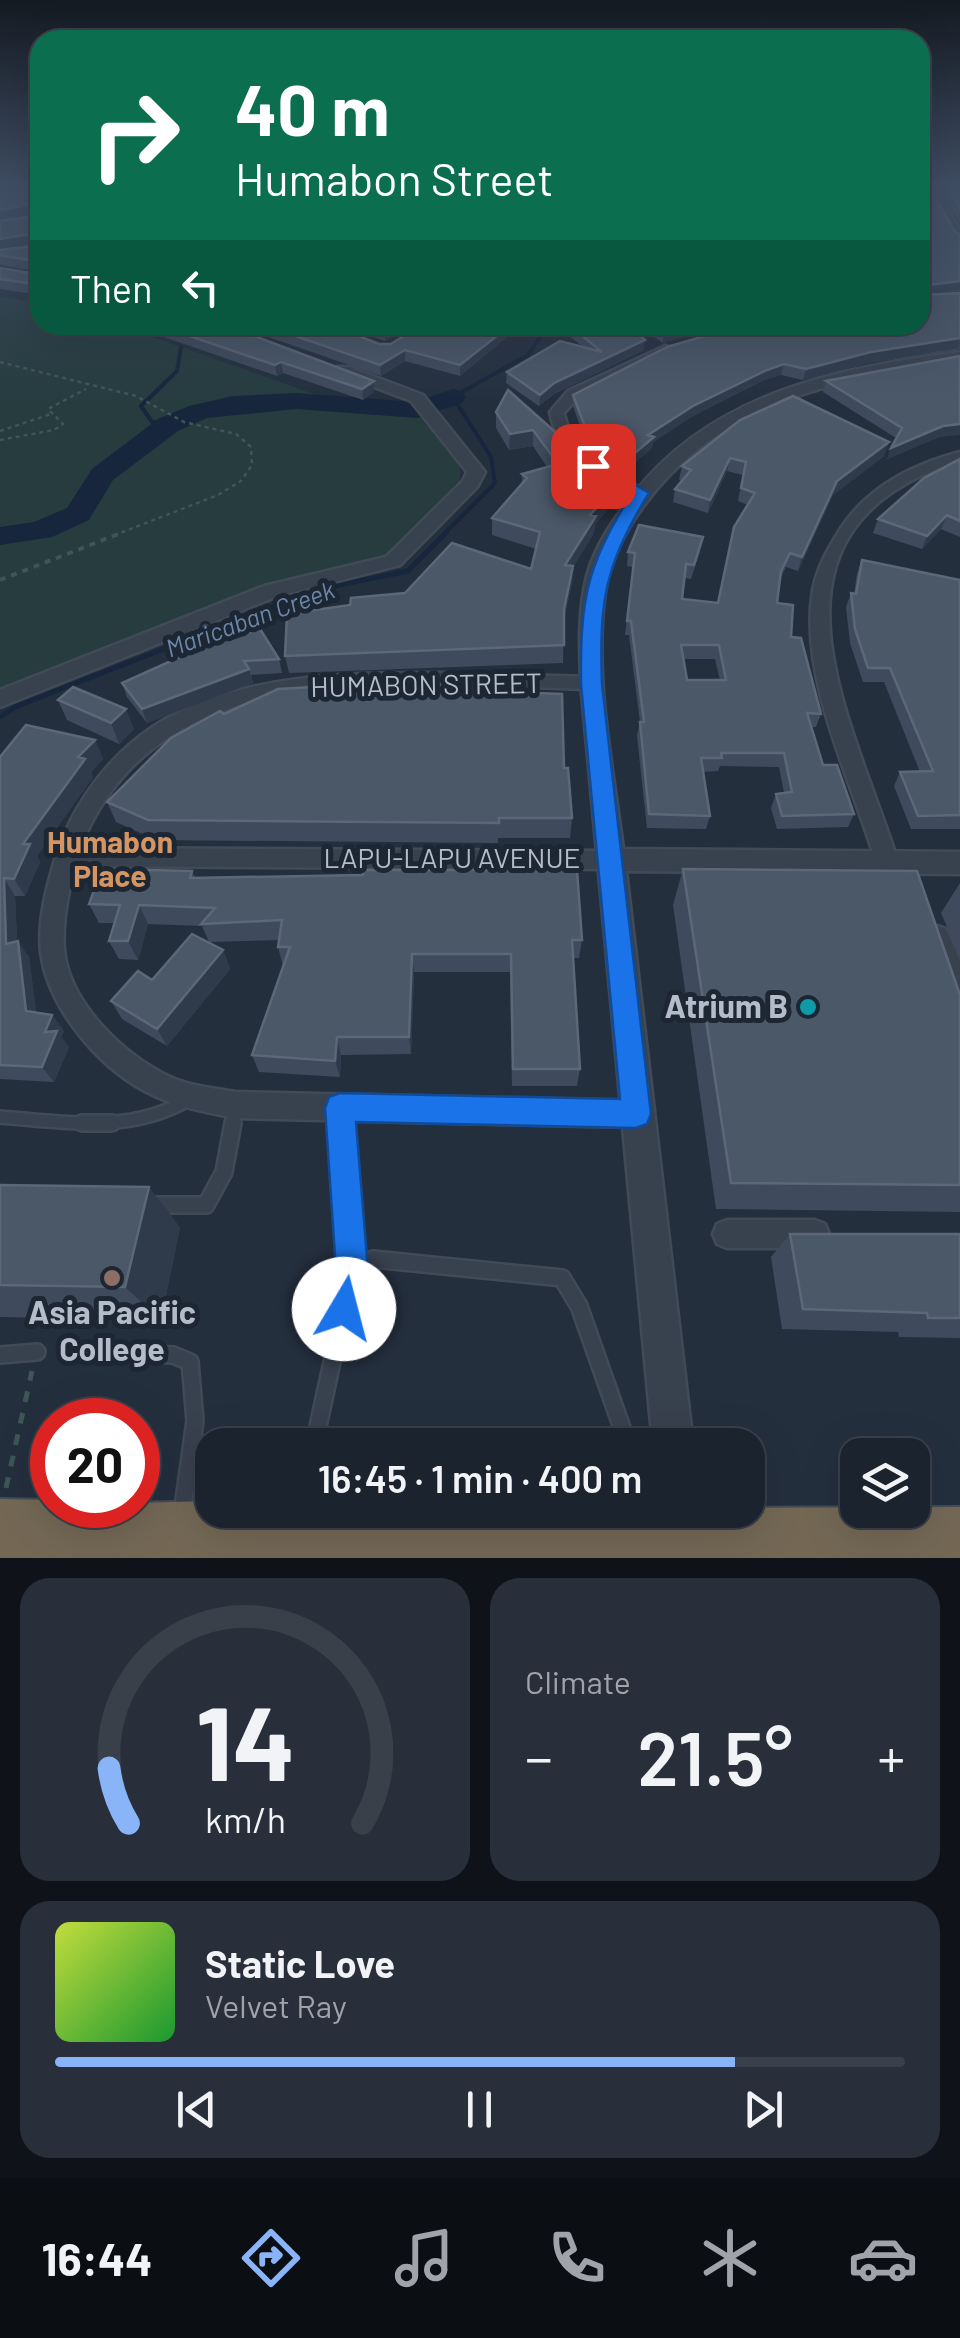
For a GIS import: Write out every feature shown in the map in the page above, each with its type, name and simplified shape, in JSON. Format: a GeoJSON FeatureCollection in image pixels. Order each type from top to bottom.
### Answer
{"type":"FeatureCollection","features":[{"type":"Feature","properties":{"kind":"highway"},"geometry":{"type":"LineString","coordinates":[[1,1519],[960,1539]]}},
{"type":"Feature","properties":{"kind":"street"},"geometry":{"type":"LineString","coordinates":[[640,493],[593,466],[560,428],[557,412],[573,394],[654,347],[679,345]]}},
{"type":"Feature","properties":{"kind":"street"},"geometry":{"type":"LineString","coordinates":[[348,372],[374,356]]}},
{"type":"Feature","properties":{"kind":"street"},"geometry":{"type":"LineString","coordinates":[[671,1428],[592,684],[590,629],[598,574],[614,535],[640,493],[675,454],[706,432],[782,394],[894,364],[960,357]]}},
{"type":"Feature","properties":{"kind":"street"},"geometry":{"type":"LineString","coordinates":[[0,699],[271,591],[400,557],[475,477],[470,460],[420,400],[331,366]]}},
{"type":"Feature","properties":{"kind":"street"},"geometry":{"type":"LineString","coordinates":[[888,862],[820,654],[818,595],[834,547],[866,506],[901,480],[960,456]]}},
{"type":"Feature","properties":{"kind":"street","name":"HUMABON STREET"},"geometry":{"type":"LineString","coordinates":[[592,684],[332,682],[236,699],[190,716],[150,741],[112,774],[82,810],[64,857],[52,954],[66,993],[112,1048],[155,1083],[193,1096],[236,1105],[636,1114]]}},
{"type":"Feature","properties":{"kind":"street","name":"LAPU-LAPU AVENUE"},"geometry":{"type":"LineString","coordinates":[[64,857],[960,863]]}},
{"type":"Feature","properties":{"kind":"street"},"geometry":{"type":"LineString","coordinates":[[938,936],[960,990]]}},
{"type":"Feature","properties":{"kind":"street"},"geometry":{"type":"LineString","coordinates":[[727,1234],[844,1234]]}},
{"type":"Feature","properties":{"kind":"lane"},"geometry":{"type":"LineString","coordinates":[[0,1117],[124,1124],[167,1116],[193,1096]]}},
{"type":"Feature","properties":{"kind":"lane"},"geometry":{"type":"LineString","coordinates":[[127,1205],[206,1205],[223,1180],[236,1105]]}},
{"type":"Feature","properties":{"kind":"lane"},"geometry":{"type":"LineString","coordinates":[[318,1428],[352,1270],[340,1108]]}},
{"type":"Feature","properties":{"kind":"lane"},"geometry":{"type":"LineString","coordinates":[[352,1270],[373,1260],[562,1278],[579,1306],[622,1428]]}},
{"type":"Feature","properties":{"kind":"lane"},"geometry":{"type":"LineString","coordinates":[[0,1355],[37,1352]]}},
{"type":"Feature","properties":{"kind":"lane"},"geometry":{"type":"LineString","coordinates":[[67,1352],[173,1355],[190,1362],[195,1420],[183,1507]]}},
{"type":"Feature","properties":{"kind":"path"},"geometry":{"type":"LineString","coordinates":[[0,362],[32,376],[138,396],[188,424],[228,430],[244,438],[253,450],[253,466],[242,482],[0,580]]}},
{"type":"Feature","properties":{"kind":"path"},"geometry":{"type":"LineString","coordinates":[[0,440],[54,430],[62,424],[48,409],[90,388]]}},
{"type":"Feature","properties":{"kind":"path"},"geometry":{"type":"LineString","coordinates":[[0,432],[51,414]]}},
{"type":"Feature","properties":{"kind":"path"},"geometry":{"type":"LineString","coordinates":[[1,1519],[37,1352]]}},
{"type":"Feature","properties":{"kind":"green space"},"geometry":{"type":"Polygon","coordinates":[[[0,296],[30,301],[30,335],[147,335],[354,408],[419,416],[460,463],[460,482],[382,559],[270,584],[0,690],[0,296]]]}},
{"type":"Feature","properties":{"kind":"building"},"geometry":{"type":"Polygon","coordinates":[[[930,257],[960,257],[960,281],[930,285],[930,257]]]}},
{"type":"Feature","properties":{"kind":"building"},"geometry":{"type":"Polygon","coordinates":[[[0,268],[30,273],[30,284],[0,279],[0,268]]]}},
{"type":"Feature","properties":{"kind":"building"},"geometry":{"type":"Polygon","coordinates":[[[960,293],[960,338],[871,352],[806,369],[784,364],[767,370],[693,406],[648,435],[654,437],[629,458],[585,427],[573,395],[667,347],[708,335],[930,335],[930,295],[960,293]]]}},
{"type":"Feature","properties":{"kind":"building"},"geometry":{"type":"Polygon","coordinates":[[[186,335],[252,335],[374,381],[362,389],[281,362],[275,365],[186,335]]]}},
{"type":"Feature","properties":{"kind":"building"},"geometry":{"type":"Polygon","coordinates":[[[292,335],[356,335],[379,344],[391,344],[405,335],[498,335],[460,365],[405,350],[380,365],[292,335]]]}},
{"type":"Feature","properties":{"kind":"building"},"geometry":{"type":"Polygon","coordinates":[[[581,335],[639,335],[645,340],[554,383],[540,395],[507,372],[560,341],[602,352],[581,335]]]}},
{"type":"Feature","properties":{"kind":"building"},"geometry":{"type":"Polygon","coordinates":[[[960,356],[960,424],[943,426],[891,448],[902,428],[826,381],[960,356]]]}},
{"type":"Feature","properties":{"kind":"building"},"geometry":{"type":"Polygon","coordinates":[[[508,390],[616,486],[590,515],[596,516],[565,565],[573,566],[564,609],[564,645],[285,656],[287,614],[350,605],[351,598],[405,593],[452,543],[531,569],[540,532],[492,518],[527,478],[522,474],[558,464],[533,430],[510,434],[496,412],[508,390]]]}},
{"type":"Feature","properties":{"kind":"building"},"geometry":{"type":"Polygon","coordinates":[[[793,396],[889,442],[837,481],[802,557],[790,553],[781,571],[777,603],[793,605],[791,637],[801,638],[821,714],[807,713],[823,765],[837,765],[854,814],[782,816],[776,794],[792,792],[784,753],[721,753],[722,758],[701,758],[710,816],[649,814],[640,722],[644,722],[631,621],[627,621],[635,553],[628,552],[639,525],[703,537],[694,565],[686,564],[682,599],[718,603],[734,527],[755,493],[741,488],[746,462],[730,458],[710,500],[675,489],[691,470],[682,466],[740,420],[793,396]],[[681,645],[687,680],[726,680],[719,645],[681,645]]]}},
{"type":"Feature","properties":{"kind":"building"},"geometry":{"type":"Polygon","coordinates":[[[960,459],[960,521],[947,515],[927,536],[878,519],[924,478],[960,459]]]}},
{"type":"Feature","properties":{"kind":"building"},"geometry":{"type":"Polygon","coordinates":[[[862,560],[960,580],[960,815],[918,816],[900,772],[933,771],[890,668],[868,668],[855,629],[851,593],[856,594],[862,560]]]}},
{"type":"Feature","properties":{"kind":"building"},"geometry":{"type":"Polygon","coordinates":[[[260,629],[279,659],[244,661],[249,669],[142,709],[122,683],[200,648],[260,629]]]}},
{"type":"Feature","properties":{"kind":"building"},"geometry":{"type":"Polygon","coordinates":[[[386,683],[505,684],[505,692],[562,694],[564,768],[568,768],[572,818],[499,818],[499,823],[148,820],[107,802],[171,738],[220,711],[224,714],[278,689],[386,683]]]}},
{"type":"Feature","properties":{"kind":"building"},"geometry":{"type":"Polygon","coordinates":[[[73,687],[126,709],[111,723],[58,700],[73,687]]]}},
{"type":"Feature","properties":{"kind":"building"},"geometry":{"type":"Polygon","coordinates":[[[26,725],[95,740],[78,757],[85,759],[23,844],[30,844],[14,879],[4,878],[6,944],[18,941],[26,1011],[52,1015],[45,1032],[57,1031],[42,1067],[0,1065],[0,757],[26,725]]]}},
{"type":"Feature","properties":{"kind":"building"},"geometry":{"type":"Polygon","coordinates":[[[102,869],[192,871],[190,878],[363,875],[363,870],[577,870],[582,940],[572,940],[580,1069],[513,1069],[511,954],[412,954],[409,1037],[337,1037],[335,1061],[252,1055],[290,947],[278,947],[282,920],[201,924],[215,908],[139,905],[128,941],[109,941],[120,905],[89,904],[102,869]]]}},
{"type":"Feature","properties":{"kind":"building","name":"Atrium B"},"geometry":{"type":"Polygon","coordinates":[[[683,869],[917,871],[960,995],[960,1185],[731,1183],[683,869]]]}},
{"type":"Feature","properties":{"kind":"building"},"geometry":{"type":"Polygon","coordinates":[[[192,934],[223,950],[157,1029],[111,1001],[138,971],[152,980],[192,934]]]}},
{"type":"Feature","properties":{"kind":"building"},"geometry":{"type":"Polygon","coordinates":[[[0,1185],[149,1187],[125,1287],[0,1285],[0,1185]]]}},
{"type":"Feature","properties":{"kind":"building"},"geometry":{"type":"Polygon","coordinates":[[[790,1234],[960,1234],[960,1318],[928,1318],[927,1313],[803,1309],[790,1234]]]}},
{"type":"Feature","properties":{"kind":"waterway","name":"Maricaban Creek"},"geometry":{"type":"LineString","coordinates":[[443,535],[495,483],[491,457],[453,397],[528,355],[539,335]]}},
{"type":"Feature","properties":{"kind":"waterway"},"geometry":{"type":"LineString","coordinates":[[168,425],[152,422],[141,406],[177,371],[181,347]]}},
{"type":"Feature","properties":{"kind":"waterway"},"geometry":{"type":"LineString","coordinates":[[0,536],[41,530],[78,514],[102,475],[168,425],[198,412],[233,404],[296,401],[417,410],[453,397]]}},
{"type":"Feature","properties":{"kind":"waterway","name":"Maricaban Creek"},"geometry":{"type":"LineString","coordinates":[[0,717],[15,707],[315,590],[408,571],[446,533]]}},
{"type":"Feature","properties":{"kind":"place","name":"Atrium B"},"geometry":{"type":"Point","coordinates":[808,1007]}},
{"type":"Feature","properties":{"kind":"place","name":"Asia Pacific College"},"geometry":{"type":"Point","coordinates":[112,1278]}},
{"type":"Feature","properties":{"kind":"district","name":"Humabon Place"},"geometry":{"type":"Point","coordinates":[110,860]}},
{"type":"Feature","properties":{"kind":"route"},"geometry":{"type":"LineString","coordinates":[[344,1309],[352,1270],[340,1108],[636,1114],[592,684],[590,629],[598,574],[614,535],[640,493],[620,485],[593,466]]}}]}
